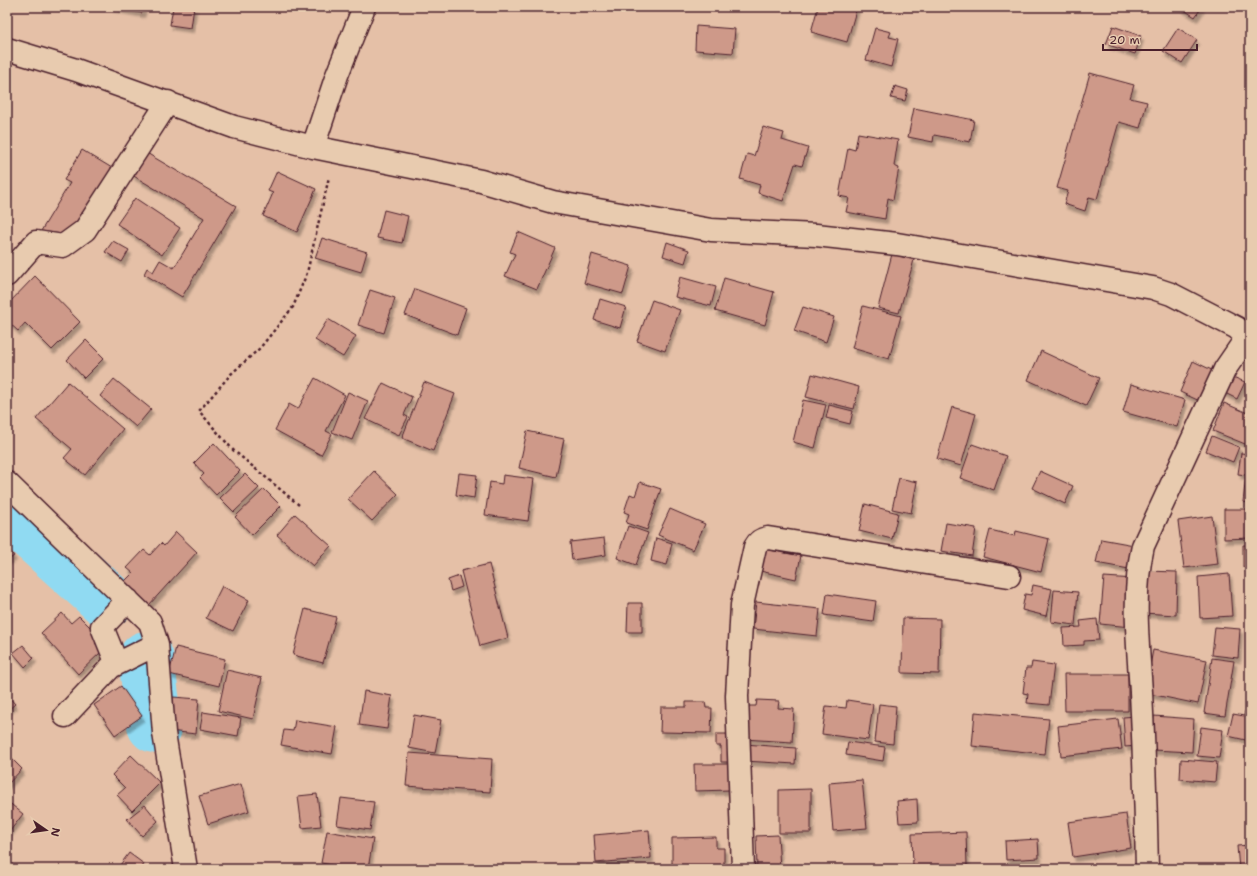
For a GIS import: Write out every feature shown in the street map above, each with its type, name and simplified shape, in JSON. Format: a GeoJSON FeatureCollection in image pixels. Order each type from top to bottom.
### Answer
{"type":"FeatureCollection","features":[{"type":"Feature","properties":{"kind":"street"},"geometry":{"type":"LineString","coordinates":[[313,147],[336,75],[364,7]]}},
{"type":"Feature","properties":{"kind":"street"},"geometry":{"type":"LineString","coordinates":[[7,49],[76,70],[234,126],[313,147],[481,181],[553,202],[711,230],[816,235],[897,244],[1153,288],[1171,294],[1246,332],[1225,369],[1143,546],[1139,566],[1137,625],[1145,781],[1147,869]]}},
{"type":"Feature","properties":{"kind":"street"},"geometry":{"type":"LineString","coordinates":[[7,275],[36,242],[63,246],[85,230],[168,102]]}},
{"type":"Feature","properties":{"kind":"street"},"geometry":{"type":"LineString","coordinates":[[7,483],[150,622],[157,644],[164,733],[186,869]]}},
{"type":"Feature","properties":{"kind":"street"},"geometry":{"type":"LineString","coordinates":[[743,869],[737,696],[742,605],[755,547],[758,542],[762,539],[768,538],[1009,576]]}},
{"type":"Feature","properties":{"kind":"street"},"geometry":{"type":"LineString","coordinates":[[117,664],[102,627],[128,600]]}},
{"type":"Feature","properties":{"kind":"street"},"geometry":{"type":"LineString","coordinates":[[65,716],[111,667],[157,644]]}},
{"type":"Feature","properties":{"kind":"path"},"geometry":{"type":"LineString","coordinates":[[299,506],[233,450],[199,411],[231,374],[260,348],[293,307],[307,274],[335,151]]}},
{"type":"Feature","properties":{"kind":"building"},"geometry":{"type":"Polygon","coordinates":[[[111,7],[144,7],[142,13],[111,7]]]}},
{"type":"Feature","properties":{"kind":"building"},"geometry":{"type":"Polygon","coordinates":[[[173,7],[194,7],[191,28],[170,25],[173,7]]]}},
{"type":"Feature","properties":{"kind":"building"},"geometry":{"type":"Polygon","coordinates":[[[818,7],[857,7],[847,42],[811,32],[818,7]]]}},
{"type":"Feature","properties":{"kind":"building"},"geometry":{"type":"Polygon","coordinates":[[[1181,7],[1202,7],[1195,17],[1181,7]]]}},
{"type":"Feature","properties":{"kind":"building"},"geometry":{"type":"Polygon","coordinates":[[[696,26],[735,29],[733,53],[695,50],[696,26]]]}},
{"type":"Feature","properties":{"kind":"building"},"geometry":{"type":"Polygon","coordinates":[[[1113,26],[1141,36],[1135,54],[1106,44],[1113,26]]]}},
{"type":"Feature","properties":{"kind":"building"},"geometry":{"type":"Polygon","coordinates":[[[875,28],[891,32],[889,37],[898,39],[891,67],[866,60],[875,28]]]}},
{"type":"Feature","properties":{"kind":"building"},"geometry":{"type":"Polygon","coordinates":[[[1178,28],[1197,40],[1182,63],[1163,51],[1178,28]]]}},
{"type":"Feature","properties":{"kind":"building"},"geometry":{"type":"Polygon","coordinates":[[[1090,73],[1134,85],[1130,98],[1147,102],[1140,128],[1119,122],[1097,199],[1089,197],[1085,211],[1064,204],[1068,191],[1057,188],[1090,73]]]}},
{"type":"Feature","properties":{"kind":"building"},"geometry":{"type":"Polygon","coordinates":[[[895,86],[908,90],[905,101],[891,98],[895,86]]]}},
{"type":"Feature","properties":{"kind":"building"},"geometry":{"type":"Polygon","coordinates":[[[914,108],[974,120],[970,142],[934,135],[933,142],[908,137],[914,108]]]}},
{"type":"Feature","properties":{"kind":"building"},"geometry":{"type":"Polygon","coordinates":[[[763,127],[784,133],[782,140],[808,148],[802,166],[795,164],[783,201],[758,193],[760,185],[740,179],[747,154],[754,156],[763,127]]]}},
{"type":"Feature","properties":{"kind":"building"},"geometry":{"type":"Polygon","coordinates":[[[858,133],[898,140],[894,166],[899,168],[893,200],[888,198],[885,219],[846,212],[849,198],[839,196],[848,148],[855,150],[858,133]]]}},
{"type":"Feature","properties":{"kind":"building"},"geometry":{"type":"Polygon","coordinates":[[[82,150],[112,168],[80,220],[62,234],[41,231],[70,183],[64,180],[82,150]]]}},
{"type":"Feature","properties":{"kind":"building"},"geometry":{"type":"Polygon","coordinates":[[[145,152],[236,206],[182,297],[144,274],[147,268],[153,272],[160,260],[174,268],[204,218],[132,175],[145,152]]]}},
{"type":"Feature","properties":{"kind":"building"},"geometry":{"type":"Polygon","coordinates":[[[277,171],[316,189],[297,232],[263,216],[273,193],[268,191],[277,171]]]}},
{"type":"Feature","properties":{"kind":"building"},"geometry":{"type":"Polygon","coordinates":[[[135,198],[180,228],[162,255],[117,224],[135,198]]]}},
{"type":"Feature","properties":{"kind":"building"},"geometry":{"type":"Polygon","coordinates":[[[384,210],[408,216],[402,243],[377,238],[384,210]]]}},
{"type":"Feature","properties":{"kind":"building"},"geometry":{"type":"Polygon","coordinates":[[[518,232],[555,248],[537,289],[505,276],[515,254],[510,252],[518,232]]]}},
{"type":"Feature","properties":{"kind":"building"},"geometry":{"type":"Polygon","coordinates":[[[322,238],[367,252],[361,272],[315,258],[322,238]]]}},
{"type":"Feature","properties":{"kind":"building"},"geometry":{"type":"Polygon","coordinates":[[[113,241],[129,250],[122,262],[105,252],[113,241]]]}},
{"type":"Feature","properties":{"kind":"building"},"geometry":{"type":"Polygon","coordinates":[[[667,242],[689,250],[685,263],[663,256],[667,242]]]}},
{"type":"Feature","properties":{"kind":"building"},"geometry":{"type":"Polygon","coordinates":[[[592,254],[631,266],[623,294],[584,283],[592,254]]]}},
{"type":"Feature","properties":{"kind":"building"},"geometry":{"type":"Polygon","coordinates":[[[892,254],[914,260],[899,313],[878,308],[892,254]]]}},
{"type":"Feature","properties":{"kind":"building"},"geometry":{"type":"Polygon","coordinates":[[[35,276],[80,322],[52,350],[25,323],[18,331],[7,321],[7,310],[10,308],[7,305],[35,276]]]}},
{"type":"Feature","properties":{"kind":"building"},"geometry":{"type":"Polygon","coordinates":[[[680,277],[716,287],[711,306],[675,297],[680,277]]]}},
{"type":"Feature","properties":{"kind":"building"},"geometry":{"type":"Polygon","coordinates":[[[724,278],[774,292],[765,325],[715,311],[724,278]]]}},
{"type":"Feature","properties":{"kind":"building"},"geometry":{"type":"Polygon","coordinates":[[[415,289],[466,308],[457,335],[405,315],[415,289]]]}},
{"type":"Feature","properties":{"kind":"building"},"geometry":{"type":"Polygon","coordinates":[[[370,290],[395,298],[384,333],[358,325],[370,290]]]}},
{"type":"Feature","properties":{"kind":"building"},"geometry":{"type":"Polygon","coordinates":[[[600,299],[626,307],[620,328],[594,320],[600,299]]]}},
{"type":"Feature","properties":{"kind":"building"},"geometry":{"type":"Polygon","coordinates":[[[652,300],[680,310],[665,351],[637,341],[652,300]]]}},
{"type":"Feature","properties":{"kind":"building"},"geometry":{"type":"Polygon","coordinates":[[[863,306],[901,316],[889,359],[852,348],[863,306]]]}},
{"type":"Feature","properties":{"kind":"building"},"geometry":{"type":"Polygon","coordinates":[[[803,307],[834,317],[826,342],[794,331],[803,307]]]}},
{"type":"Feature","properties":{"kind":"building"},"geometry":{"type":"Polygon","coordinates":[[[328,319],[356,336],[343,357],[315,340],[328,319]]]}},
{"type":"Feature","properties":{"kind":"building"},"geometry":{"type":"Polygon","coordinates":[[[86,340],[104,358],[84,378],[67,360],[86,340]]]}},
{"type":"Feature","properties":{"kind":"building"},"geometry":{"type":"Polygon","coordinates":[[[1041,351],[1099,378],[1086,406],[1028,380],[1041,351]]]}},
{"type":"Feature","properties":{"kind":"building"},"geometry":{"type":"Polygon","coordinates":[[[1193,361],[1218,373],[1204,403],[1180,392],[1193,361]]]}},
{"type":"Feature","properties":{"kind":"building"},"geometry":{"type":"Polygon","coordinates":[[[812,374],[859,387],[854,409],[806,397],[812,374]]]}},
{"type":"Feature","properties":{"kind":"building"},"geometry":{"type":"Polygon","coordinates":[[[1228,375],[1245,382],[1237,399],[1221,391],[1228,375]]]}},
{"type":"Feature","properties":{"kind":"building"},"geometry":{"type":"Polygon","coordinates":[[[315,378],[345,395],[326,431],[332,434],[321,455],[275,430],[289,404],[298,409],[315,378]]]}},
{"type":"Feature","properties":{"kind":"building"},"geometry":{"type":"Polygon","coordinates":[[[114,379],[151,409],[136,427],[100,396],[114,379]]]}},
{"type":"Feature","properties":{"kind":"building"},"geometry":{"type":"Polygon","coordinates":[[[68,382],[123,429],[85,475],[64,458],[72,449],[36,419],[68,382]]]}},
{"type":"Feature","properties":{"kind":"building"},"geometry":{"type":"Polygon","coordinates":[[[424,382],[455,394],[433,451],[402,438],[424,382]]]}},
{"type":"Feature","properties":{"kind":"building"},"geometry":{"type":"Polygon","coordinates":[[[383,383],[412,397],[404,415],[408,417],[399,435],[365,419],[383,383]]]}},
{"type":"Feature","properties":{"kind":"building"},"geometry":{"type":"Polygon","coordinates":[[[1131,384],[1185,400],[1177,427],[1123,412],[1131,384]]]}},
{"type":"Feature","properties":{"kind":"building"},"geometry":{"type":"Polygon","coordinates":[[[348,392],[368,401],[352,440],[332,432],[348,392]]]}},
{"type":"Feature","properties":{"kind":"building"},"geometry":{"type":"Polygon","coordinates":[[[803,400],[826,405],[815,448],[793,442],[803,400]]]}},
{"type":"Feature","properties":{"kind":"building"},"geometry":{"type":"Polygon","coordinates":[[[1224,403],[1250,414],[1250,446],[1213,431],[1224,403]]]}},
{"type":"Feature","properties":{"kind":"building"},"geometry":{"type":"Polygon","coordinates":[[[829,405],[853,411],[850,424],[826,418],[829,405]]]}},
{"type":"Feature","properties":{"kind":"building"},"geometry":{"type":"Polygon","coordinates":[[[952,407],[976,414],[961,466],[937,459],[952,407]]]}},
{"type":"Feature","properties":{"kind":"building"},"geometry":{"type":"Polygon","coordinates":[[[527,431],[564,439],[556,477],[519,468],[527,431]]]}},
{"type":"Feature","properties":{"kind":"building"},"geometry":{"type":"Polygon","coordinates":[[[1212,436],[1239,447],[1233,462],[1206,451],[1212,436]]]}},
{"type":"Feature","properties":{"kind":"building"},"geometry":{"type":"Polygon","coordinates":[[[214,443],[240,471],[216,495],[200,478],[204,474],[194,463],[214,443]]]}},
{"type":"Feature","properties":{"kind":"building"},"geometry":{"type":"Polygon","coordinates":[[[972,444],[1006,456],[994,490],[960,478],[972,444]]]}},
{"type":"Feature","properties":{"kind":"building"},"geometry":{"type":"Polygon","coordinates":[[[1241,453],[1250,454],[1250,503],[1243,502],[1246,475],[1238,474],[1241,453]]]}},
{"type":"Feature","properties":{"kind":"building"},"geometry":{"type":"Polygon","coordinates":[[[374,471],[398,494],[372,521],[348,499],[374,471]]]}},
{"type":"Feature","properties":{"kind":"building"},"geometry":{"type":"Polygon","coordinates":[[[1040,471],[1073,486],[1065,504],[1032,488],[1040,471]]]}},
{"type":"Feature","properties":{"kind":"building"},"geometry":{"type":"Polygon","coordinates":[[[459,473],[477,475],[474,498],[456,495],[459,473]]]}},
{"type":"Feature","properties":{"kind":"building"},"geometry":{"type":"Polygon","coordinates":[[[245,474],[259,488],[234,512],[220,498],[245,474]]]}},
{"type":"Feature","properties":{"kind":"building"},"geometry":{"type":"Polygon","coordinates":[[[503,475],[534,479],[528,521],[485,515],[490,482],[502,484],[503,475]]]}},
{"type":"Feature","properties":{"kind":"building"},"geometry":{"type":"Polygon","coordinates":[[[899,478],[917,482],[911,513],[892,509],[899,478]]]}},
{"type":"Feature","properties":{"kind":"building"},"geometry":{"type":"Polygon","coordinates":[[[640,482],[661,489],[647,530],[626,523],[629,514],[624,512],[630,494],[635,496],[640,482]]]}},
{"type":"Feature","properties":{"kind":"building"},"geometry":{"type":"Polygon","coordinates":[[[264,489],[281,506],[252,535],[235,517],[264,489]]]}},
{"type":"Feature","properties":{"kind":"building"},"geometry":{"type":"Polygon","coordinates":[[[865,504],[898,513],[892,539],[859,531],[865,504]]]}},
{"type":"Feature","properties":{"kind":"building"},"geometry":{"type":"Polygon","coordinates":[[[670,509],[705,524],[693,550],[658,535],[670,509]]]}},
{"type":"Feature","properties":{"kind":"building"},"geometry":{"type":"Polygon","coordinates":[[[1224,509],[1250,509],[1250,538],[1224,539],[1224,509]]]}},
{"type":"Feature","properties":{"kind":"building"},"geometry":{"type":"Polygon","coordinates":[[[295,514],[331,546],[313,566],[277,535],[295,514]]]}},
{"type":"Feature","properties":{"kind":"building"},"geometry":{"type":"Polygon","coordinates":[[[1212,516],[1218,564],[1184,568],[1178,521],[1212,516]]]}},
{"type":"Feature","properties":{"kind":"building"},"geometry":{"type":"Polygon","coordinates":[[[946,523],[976,528],[972,556],[941,551],[946,523]]]}},
{"type":"Feature","properties":{"kind":"building"},"geometry":{"type":"Polygon","coordinates":[[[628,526],[648,533],[636,565],[617,558],[628,526]]]}},
{"type":"Feature","properties":{"kind":"building"},"geometry":{"type":"Polygon","coordinates":[[[990,530],[1015,536],[1016,531],[1049,539],[1041,572],[983,557],[990,530]]]}},
{"type":"Feature","properties":{"kind":"building"},"geometry":{"type":"Polygon","coordinates":[[[176,532],[197,552],[149,605],[124,582],[133,573],[127,568],[144,550],[150,555],[161,543],[164,546],[176,532]]]}},
{"type":"Feature","properties":{"kind":"building"},"geometry":{"type":"Polygon","coordinates":[[[604,538],[606,555],[572,560],[570,542],[604,538]]]}},
{"type":"Feature","properties":{"kind":"building"},"geometry":{"type":"Polygon","coordinates":[[[656,538],[672,543],[667,565],[651,561],[656,538]]]}},
{"type":"Feature","properties":{"kind":"building"},"geometry":{"type":"Polygon","coordinates":[[[1101,539],[1134,545],[1129,569],[1096,563],[1101,539]]]}},
{"type":"Feature","properties":{"kind":"building"},"geometry":{"type":"Polygon","coordinates":[[[1243,545],[1250,545],[1250,567],[1243,567],[1243,545]]]}},
{"type":"Feature","properties":{"kind":"building"},"geometry":{"type":"Polygon","coordinates":[[[7,547],[14,556],[7,561],[7,547]]]}},
{"type":"Feature","properties":{"kind":"building"},"geometry":{"type":"Polygon","coordinates":[[[764,549],[801,556],[796,579],[760,571],[764,549]]]}},
{"type":"Feature","properties":{"kind":"building"},"geometry":{"type":"Polygon","coordinates":[[[489,564],[508,638],[480,646],[461,571],[489,564]]]}},
{"type":"Feature","properties":{"kind":"building"},"geometry":{"type":"Polygon","coordinates":[[[1145,571],[1177,572],[1176,615],[1143,613],[1145,571]]]}},
{"type":"Feature","properties":{"kind":"building"},"geometry":{"type":"Polygon","coordinates":[[[1229,574],[1232,616],[1200,618],[1198,577],[1229,574]]]}},
{"type":"Feature","properties":{"kind":"building"},"geometry":{"type":"Polygon","coordinates":[[[459,576],[462,587],[451,591],[448,580],[459,576]]]}},
{"type":"Feature","properties":{"kind":"building"},"geometry":{"type":"Polygon","coordinates":[[[1104,577],[1135,579],[1131,627],[1100,624],[1104,577]]]}},
{"type":"Feature","properties":{"kind":"building"},"geometry":{"type":"Polygon","coordinates":[[[1033,585],[1052,589],[1046,616],[1022,610],[1025,594],[1031,595],[1033,585]]]}},
{"type":"Feature","properties":{"kind":"building"},"geometry":{"type":"Polygon","coordinates":[[[222,586],[249,600],[233,631],[206,618],[222,586]]]}},
{"type":"Feature","properties":{"kind":"building"},"geometry":{"type":"Polygon","coordinates":[[[1054,590],[1078,592],[1075,625],[1051,622],[1054,590]]]}},
{"type":"Feature","properties":{"kind":"building"},"geometry":{"type":"Polygon","coordinates":[[[827,594],[876,601],[873,622],[824,615],[827,594]]]}},
{"type":"Feature","properties":{"kind":"building"},"geometry":{"type":"Polygon","coordinates":[[[756,602],[820,609],[817,636],[753,629],[756,602]]]}},
{"type":"Feature","properties":{"kind":"building"},"geometry":{"type":"Polygon","coordinates":[[[628,603],[642,603],[642,632],[627,632],[628,603]]]}},
{"type":"Feature","properties":{"kind":"building"},"geometry":{"type":"Polygon","coordinates":[[[305,609],[336,617],[323,663],[293,655],[305,609]]]}},
{"type":"Feature","properties":{"kind":"building"},"geometry":{"type":"Polygon","coordinates":[[[62,613],[71,623],[79,616],[101,638],[95,643],[102,651],[78,674],[41,633],[62,613]]]}},
{"type":"Feature","properties":{"kind":"building"},"geometry":{"type":"Polygon","coordinates":[[[903,618],[940,619],[939,674],[902,673],[903,618]]]}},
{"type":"Feature","properties":{"kind":"building"},"geometry":{"type":"Polygon","coordinates":[[[1097,619],[1099,640],[1084,641],[1084,645],[1064,646],[1063,628],[1081,627],[1080,621],[1097,619]]]}},
{"type":"Feature","properties":{"kind":"building"},"geometry":{"type":"Polygon","coordinates":[[[1215,627],[1240,629],[1238,658],[1212,655],[1215,627]]]}},
{"type":"Feature","properties":{"kind":"building"},"geometry":{"type":"Polygon","coordinates":[[[23,645],[34,658],[25,667],[13,653],[23,645]]]}},
{"type":"Feature","properties":{"kind":"building"},"geometry":{"type":"Polygon","coordinates":[[[176,647],[225,659],[219,686],[169,674],[176,647]]]}},
{"type":"Feature","properties":{"kind":"building"},"geometry":{"type":"Polygon","coordinates":[[[1153,650],[1207,660],[1198,704],[1145,693],[1153,650]]]}},
{"type":"Feature","properties":{"kind":"building"},"geometry":{"type":"Polygon","coordinates":[[[1212,658],[1234,661],[1225,716],[1204,713],[1212,658]]]}},
{"type":"Feature","properties":{"kind":"building"},"geometry":{"type":"Polygon","coordinates":[[[1032,662],[1054,665],[1049,705],[1027,703],[1028,694],[1023,693],[1026,668],[1031,668],[1032,662]]]}},
{"type":"Feature","properties":{"kind":"building"},"geometry":{"type":"Polygon","coordinates":[[[227,670],[262,678],[253,719],[218,711],[227,670]]]}},
{"type":"Feature","properties":{"kind":"building"},"geometry":{"type":"Polygon","coordinates":[[[1064,674],[1128,674],[1128,711],[1065,711],[1064,674]]]}},
{"type":"Feature","properties":{"kind":"building"},"geometry":{"type":"Polygon","coordinates":[[[121,686],[142,716],[115,735],[94,705],[121,686]]]}},
{"type":"Feature","properties":{"kind":"building"},"geometry":{"type":"Polygon","coordinates":[[[364,691],[392,696],[387,729],[359,725],[364,691]]]}},
{"type":"Feature","properties":{"kind":"building"},"geometry":{"type":"Polygon","coordinates":[[[7,695],[15,704],[7,711],[7,695]]]}},
{"type":"Feature","properties":{"kind":"building"},"geometry":{"type":"Polygon","coordinates":[[[173,697],[199,699],[196,734],[169,731],[173,697]]]}},
{"type":"Feature","properties":{"kind":"building"},"geometry":{"type":"Polygon","coordinates":[[[757,700],[779,701],[778,708],[794,709],[792,742],[743,739],[746,706],[756,706],[757,700]]]}},
{"type":"Feature","properties":{"kind":"building"},"geometry":{"type":"Polygon","coordinates":[[[847,700],[873,704],[868,740],[822,734],[826,706],[846,708],[847,700]]]}},
{"type":"Feature","properties":{"kind":"building"},"geometry":{"type":"Polygon","coordinates":[[[686,702],[705,702],[706,708],[712,708],[711,733],[660,732],[661,707],[686,707],[686,702]]]}},
{"type":"Feature","properties":{"kind":"building"},"geometry":{"type":"Polygon","coordinates":[[[879,704],[896,706],[893,744],[875,742],[879,704]]]}},
{"type":"Feature","properties":{"kind":"building"},"geometry":{"type":"Polygon","coordinates":[[[1245,711],[1250,712],[1250,741],[1228,736],[1233,714],[1244,716],[1245,711]]]}},
{"type":"Feature","properties":{"kind":"building"},"geometry":{"type":"Polygon","coordinates":[[[203,712],[241,718],[238,736],[200,729],[203,712]]]}},
{"type":"Feature","properties":{"kind":"building"},"geometry":{"type":"Polygon","coordinates":[[[975,712],[1049,719],[1045,754],[972,746],[975,712]]]}},
{"type":"Feature","properties":{"kind":"building"},"geometry":{"type":"Polygon","coordinates":[[[414,715],[441,720],[435,753],[409,748],[414,715]]]}},
{"type":"Feature","properties":{"kind":"building"},"geometry":{"type":"Polygon","coordinates":[[[1136,716],[1137,746],[1125,747],[1123,717],[1136,716]]]}},
{"type":"Feature","properties":{"kind":"building"},"geometry":{"type":"Polygon","coordinates":[[[1154,716],[1194,719],[1192,752],[1152,750],[1154,716]]]}},
{"type":"Feature","properties":{"kind":"building"},"geometry":{"type":"Polygon","coordinates":[[[1118,719],[1122,749],[1061,756],[1058,726],[1118,719]]]}},
{"type":"Feature","properties":{"kind":"building"},"geometry":{"type":"Polygon","coordinates":[[[295,720],[337,727],[332,754],[281,745],[284,730],[293,731],[295,720]]]}},
{"type":"Feature","properties":{"kind":"building"},"geometry":{"type":"Polygon","coordinates":[[[1201,727],[1223,730],[1219,758],[1197,756],[1201,727]]]}},
{"type":"Feature","properties":{"kind":"building"},"geometry":{"type":"Polygon","coordinates":[[[716,734],[732,734],[732,762],[721,762],[721,746],[716,746],[716,734]]]}},
{"type":"Feature","properties":{"kind":"building"},"geometry":{"type":"Polygon","coordinates":[[[848,742],[885,747],[883,761],[846,755],[848,742]]]}},
{"type":"Feature","properties":{"kind":"building"},"geometry":{"type":"Polygon","coordinates":[[[745,744],[796,748],[795,764],[744,761],[745,744]]]}},
{"type":"Feature","properties":{"kind":"building"},"geometry":{"type":"Polygon","coordinates":[[[409,753],[492,759],[490,792],[406,786],[409,753]]]}},
{"type":"Feature","properties":{"kind":"building"},"geometry":{"type":"Polygon","coordinates":[[[7,754],[22,769],[7,785],[7,754]]]}},
{"type":"Feature","properties":{"kind":"building"},"geometry":{"type":"Polygon","coordinates":[[[131,755],[160,783],[132,811],[117,795],[125,788],[112,775],[131,755]]]}},
{"type":"Feature","properties":{"kind":"building"},"geometry":{"type":"Polygon","coordinates":[[[1181,759],[1217,762],[1215,782],[1180,779],[1181,759]]]}},
{"type":"Feature","properties":{"kind":"building"},"geometry":{"type":"Polygon","coordinates":[[[694,764],[730,764],[730,790],[695,791],[694,764]]]}},
{"type":"Feature","properties":{"kind":"building"},"geometry":{"type":"Polygon","coordinates":[[[862,780],[867,828],[833,831],[829,783],[862,780]]]}},
{"type":"Feature","properties":{"kind":"building"},"geometry":{"type":"Polygon","coordinates":[[[241,784],[249,811],[208,824],[199,796],[241,784]]]}},
{"type":"Feature","properties":{"kind":"building"},"geometry":{"type":"Polygon","coordinates":[[[811,789],[811,833],[779,833],[779,790],[811,789]]]}},
{"type":"Feature","properties":{"kind":"building"},"geometry":{"type":"Polygon","coordinates":[[[317,794],[321,826],[302,828],[298,796],[317,794]]]}},
{"type":"Feature","properties":{"kind":"building"},"geometry":{"type":"Polygon","coordinates":[[[341,798],[374,802],[370,830],[337,825],[341,798]]]}},
{"type":"Feature","properties":{"kind":"building"},"geometry":{"type":"Polygon","coordinates":[[[917,799],[918,822],[899,823],[897,801],[917,799]]]}},
{"type":"Feature","properties":{"kind":"building"},"geometry":{"type":"Polygon","coordinates":[[[7,801],[23,814],[7,835],[7,801]]]}},
{"type":"Feature","properties":{"kind":"building"},"geometry":{"type":"Polygon","coordinates":[[[145,805],[158,821],[142,836],[127,819],[145,805]]]}},
{"type":"Feature","properties":{"kind":"building"},"geometry":{"type":"Polygon","coordinates":[[[1126,814],[1131,848],[1073,857],[1068,822],[1126,814]]]}},
{"type":"Feature","properties":{"kind":"building"},"geometry":{"type":"Polygon","coordinates":[[[649,830],[651,858],[596,863],[594,835],[649,830]]]}},
{"type":"Feature","properties":{"kind":"building"},"geometry":{"type":"Polygon","coordinates":[[[327,831],[373,839],[368,869],[355,869],[321,863],[327,831]]]}},
{"type":"Feature","properties":{"kind":"building"},"geometry":{"type":"Polygon","coordinates":[[[966,832],[967,866],[913,867],[912,834],[966,832]]]}},
{"type":"Feature","properties":{"kind":"building"},"geometry":{"type":"Polygon","coordinates":[[[778,835],[780,869],[757,869],[756,836],[778,835]]]}},
{"type":"Feature","properties":{"kind":"building"},"geometry":{"type":"Polygon","coordinates":[[[716,837],[716,848],[724,848],[724,869],[672,869],[672,838],[716,837]]]}},
{"type":"Feature","properties":{"kind":"building"},"geometry":{"type":"Polygon","coordinates":[[[1038,839],[1039,858],[1006,860],[1005,841],[1038,839]]]}},
{"type":"Feature","properties":{"kind":"building"},"geometry":{"type":"Polygon","coordinates":[[[1250,845],[1250,869],[1239,869],[1237,846],[1250,845]]]}},
{"type":"Feature","properties":{"kind":"building"},"geometry":{"type":"Polygon","coordinates":[[[129,853],[144,864],[141,869],[117,869],[129,853]]]}},
{"type":"Feature","properties":{"kind":"building"},"geometry":{"type":"Polygon","coordinates":[[[389,865],[389,869],[369,869],[369,866],[389,865]]]}},
{"type":"Feature","properties":{"kind":"waterway"},"geometry":{"type":"LineString","coordinates":[[7,510],[107,600]]}},
{"type":"Feature","properties":{"kind":"waterway"},"geometry":{"type":"LineString","coordinates":[[146,659],[155,725]]}}]}
